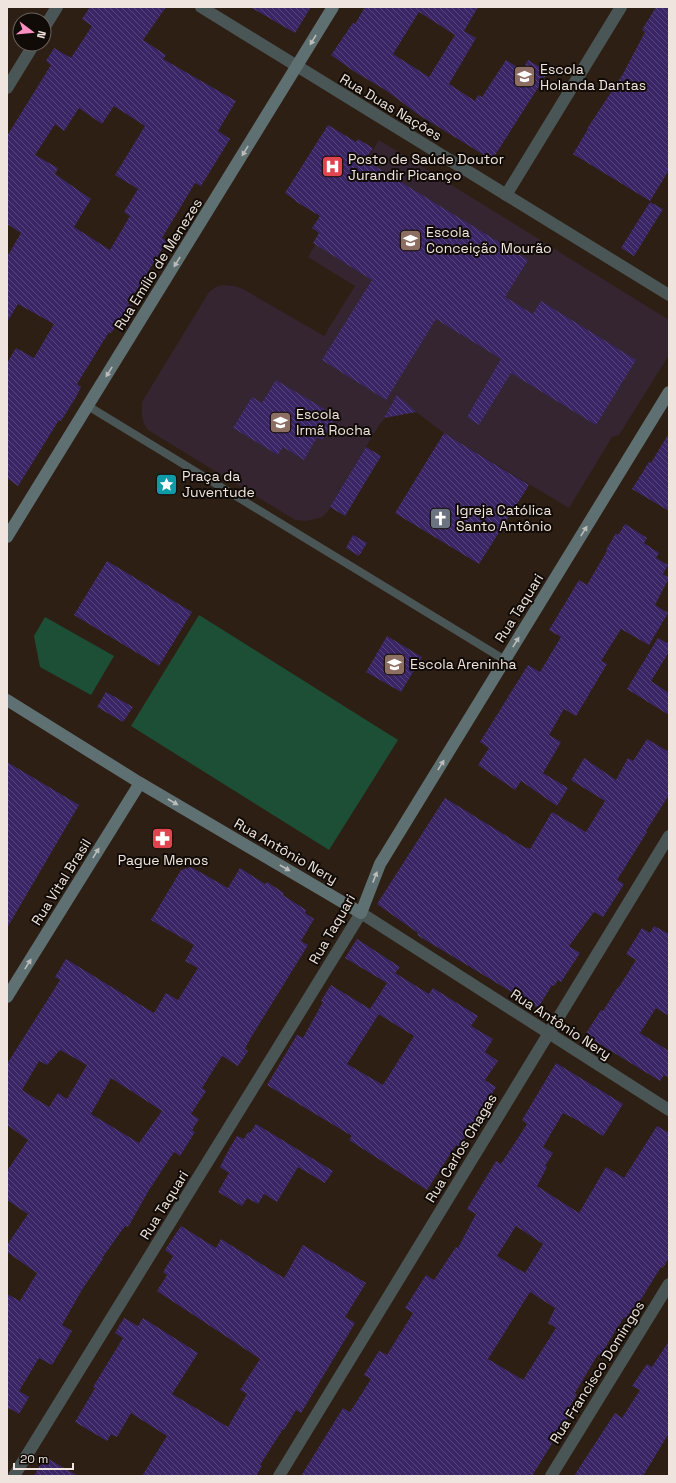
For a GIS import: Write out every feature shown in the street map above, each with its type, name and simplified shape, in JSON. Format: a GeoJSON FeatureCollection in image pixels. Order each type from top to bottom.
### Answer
{"type":"FeatureCollection","features":[{"type":"Feature","properties":{"kind":"street","name":"Rua Duas Nações"},"geometry":{"type":"LineString","coordinates":[[201,7],[669,295]]}},
{"type":"Feature","properties":{"kind":"street","name":"Rua Emílio de Menezes"},"geometry":{"type":"LineString","coordinates":[[7,537],[333,7]]}},
{"type":"Feature","properties":{"kind":"street"},"geometry":{"type":"LineString","coordinates":[[506,195],[621,7]]}},
{"type":"Feature","properties":{"kind":"street"},"geometry":{"type":"LineString","coordinates":[[7,88],[29,52]]}},
{"type":"Feature","properties":{"kind":"street","name":"Rua Taquari"},"geometry":{"type":"LineString","coordinates":[[14,1476],[361,913],[380,864],[669,392]]}},
{"type":"Feature","properties":{"kind":"street","name":"Rua Antônio Nery"},"geometry":{"type":"LineString","coordinates":[[7,700],[140,783],[361,913],[669,1110]]}},
{"type":"Feature","properties":{"kind":"street","name":"Rua Vital Brasil"},"geometry":{"type":"LineString","coordinates":[[7,997],[140,783]]}},
{"type":"Feature","properties":{"kind":"street","name":"Rua Carlos Chagas"},"geometry":{"type":"LineString","coordinates":[[279,1476],[669,836]]}},
{"type":"Feature","properties":{"kind":"street","name":"Rua Francisco Domingos"},"geometry":{"type":"LineString","coordinates":[[550,1476],[669,1284]]}},
{"type":"Feature","properties":{"kind":"lane"},"geometry":{"type":"LineString","coordinates":[[88,406],[505,660]]}},
{"type":"Feature","properties":{"kind":"shaded area"},"geometry":{"type":"Polygon","coordinates":[[[379,140],[669,320],[669,355],[619,435],[612,437],[569,508],[444,433],[416,412],[386,417],[379,425],[328,511],[322,517],[315,519],[305,521],[295,520],[148,430],[144,424],[142,417],[142,402],[209,292],[216,287],[223,285],[243,289],[324,336],[355,286],[308,257],[379,140]]]}},
{"type":"Feature","properties":{"kind":"green space"},"geometry":{"type":"Polygon","coordinates":[[[199,615],[398,740],[329,850],[131,726],[199,615]]]}},
{"type":"Feature","properties":{"kind":"green space"},"geometry":{"type":"Polygon","coordinates":[[[45,617],[114,656],[91,695],[40,667],[34,636],[45,617]]]}},
{"type":"Feature","properties":{"kind":"building"},"geometry":{"type":"Polygon","coordinates":[[[90,7],[166,7],[143,40],[166,55],[163,59],[236,101],[218,131],[230,139],[201,186],[195,183],[162,238],[167,241],[128,304],[132,306],[123,322],[120,320],[111,333],[109,332],[77,384],[81,387],[76,397],[61,421],[59,420],[18,486],[7,478],[7,363],[16,348],[34,358],[54,324],[18,304],[7,322],[7,257],[21,233],[7,224],[7,136],[51,65],[46,61],[54,48],[71,58],[92,26],[82,19],[90,7]],[[114,106],[102,124],[79,108],[64,131],[55,124],[35,155],[58,168],[55,174],[91,199],[74,227],[110,250],[130,216],[124,212],[138,189],[115,175],[145,126],[114,106]]]}},
{"type":"Feature","properties":{"kind":"building"},"geometry":{"type":"Polygon","coordinates":[[[250,7],[311,7],[295,33],[250,7]]]}},
{"type":"Feature","properties":{"kind":"building"},"geometry":{"type":"Polygon","coordinates":[[[365,7],[478,7],[464,31],[476,38],[449,84],[475,101],[478,95],[482,97],[506,60],[522,70],[528,60],[548,72],[492,160],[419,115],[387,91],[355,72],[331,55],[353,23],[355,24],[365,7]],[[419,12],[393,54],[429,77],[455,35],[419,12]]]}},
{"type":"Feature","properties":{"kind":"building"},"geometry":{"type":"Polygon","coordinates":[[[656,7],[669,7],[669,170],[650,201],[573,154],[587,129],[623,74],[645,32],[642,30],[656,7]]]}},
{"type":"Feature","properties":{"kind":"building"},"geometry":{"type":"Polygon","coordinates":[[[328,125],[356,142],[358,139],[373,148],[365,160],[528,260],[505,297],[533,314],[541,301],[636,360],[596,425],[511,373],[479,425],[467,417],[501,359],[436,319],[386,400],[322,360],[372,280],[313,243],[319,233],[312,228],[320,216],[285,193],[328,125]]]}},
{"type":"Feature","properties":{"kind":"building"},"geometry":{"type":"Polygon","coordinates":[[[650,202],[663,209],[634,256],[621,248],[650,202]]]}},
{"type":"Feature","properties":{"kind":"building"},"geometry":{"type":"Polygon","coordinates":[[[276,380],[336,416],[322,440],[317,437],[304,460],[283,447],[278,455],[233,428],[252,397],[262,403],[276,380]]]}},
{"type":"Feature","properties":{"kind":"building"},"geometry":{"type":"Polygon","coordinates":[[[397,395],[416,412],[384,418],[397,395]]]}},
{"type":"Feature","properties":{"kind":"building"},"geometry":{"type":"Polygon","coordinates":[[[444,433],[529,485],[479,564],[395,513],[444,433]]]}},
{"type":"Feature","properties":{"kind":"building"},"geometry":{"type":"Polygon","coordinates":[[[669,433],[669,511],[632,489],[649,462],[651,463],[669,433]]]}},
{"type":"Feature","properties":{"kind":"building"},"geometry":{"type":"Polygon","coordinates":[[[366,447],[381,456],[345,516],[330,507],[366,447]]]}},
{"type":"Feature","properties":{"kind":"building"},"geometry":{"type":"Polygon","coordinates":[[[625,524],[647,538],[644,543],[659,553],[656,558],[668,565],[663,574],[669,578],[655,605],[668,613],[649,645],[621,629],[601,661],[607,664],[576,716],[564,709],[549,735],[561,742],[543,773],[568,788],[557,806],[521,781],[515,790],[478,765],[489,748],[480,742],[528,665],[540,672],[561,637],[549,630],[579,580],[587,585],[616,533],[618,535],[625,524]]]}},
{"type":"Feature","properties":{"kind":"building"},"geometry":{"type":"Polygon","coordinates":[[[353,535],[367,543],[359,556],[346,548],[353,535]]]}},
{"type":"Feature","properties":{"kind":"building"},"geometry":{"type":"Polygon","coordinates":[[[107,561],[192,612],[159,666],[74,615],[107,561]]]}},
{"type":"Feature","properties":{"kind":"building","name":"Escola Areninha"},"geometry":{"type":"Polygon","coordinates":[[[387,636],[422,657],[401,692],[366,672],[387,636]]]}},
{"type":"Feature","properties":{"kind":"building"},"geometry":{"type":"Polygon","coordinates":[[[658,638],[669,644],[669,652],[651,681],[669,693],[669,715],[627,689],[658,638]]]}},
{"type":"Feature","properties":{"kind":"building"},"geometry":{"type":"Polygon","coordinates":[[[106,692],[133,707],[123,722],[97,707],[106,692]]]}},
{"type":"Feature","properties":{"kind":"building"},"geometry":{"type":"Polygon","coordinates":[[[647,739],[669,752],[669,795],[617,880],[624,884],[603,917],[594,912],[569,946],[580,953],[561,982],[558,980],[554,986],[552,985],[538,1008],[417,935],[418,933],[377,904],[445,798],[526,848],[530,849],[552,812],[586,832],[605,801],[571,780],[584,758],[616,780],[628,758],[633,761],[647,739]]]}},
{"type":"Feature","properties":{"kind":"building"},"geometry":{"type":"Polygon","coordinates":[[[7,762],[79,805],[7,928],[7,762]]]}},
{"type":"Feature","properties":{"kind":"building"},"geometry":{"type":"Polygon","coordinates":[[[191,867],[228,888],[240,868],[265,884],[267,882],[284,893],[283,895],[306,910],[305,913],[314,919],[301,941],[308,945],[250,1039],[245,1049],[248,1051],[238,1066],[222,1056],[202,1088],[206,1091],[191,1114],[199,1119],[192,1130],[195,1132],[180,1156],[174,1152],[149,1190],[128,1227],[125,1226],[83,1288],[62,1325],[72,1331],[52,1365],[39,1358],[19,1391],[29,1397],[19,1414],[9,1408],[7,1412],[7,1294],[20,1301],[37,1273],[7,1252],[7,1245],[28,1214],[7,1200],[7,1171],[28,1140],[7,1125],[7,1064],[60,980],[55,977],[66,959],[154,1013],[166,993],[178,1000],[198,968],[185,961],[194,945],[151,920],[181,870],[191,867]],[[60,1050],[47,1065],[39,1061],[22,1090],[49,1107],[58,1093],[67,1099],[87,1065],[60,1050]],[[111,1078],[91,1114],[139,1143],[162,1111],[111,1078]]]}},
{"type":"Feature","properties":{"kind":"building"},"geometry":{"type":"Polygon","coordinates":[[[654,926],[669,934],[669,1016],[656,1008],[640,1033],[669,1051],[669,1078],[664,1075],[660,1081],[585,1035],[601,1010],[603,1011],[636,960],[626,954],[642,928],[650,933],[654,926]]]}},
{"type":"Feature","properties":{"kind":"building"},"geometry":{"type":"Polygon","coordinates":[[[357,939],[400,967],[395,973],[429,994],[433,988],[478,1016],[471,1026],[493,1039],[485,1052],[498,1061],[485,1080],[496,1087],[459,1147],[456,1145],[427,1190],[349,1140],[352,1136],[267,1085],[297,1035],[303,1038],[323,1002],[321,1001],[331,985],[370,1009],[387,983],[345,958],[357,939]],[[379,1014],[347,1064],[383,1085],[414,1036],[379,1014]]]}},
{"type":"Feature","properties":{"kind":"building"},"geometry":{"type":"Polygon","coordinates":[[[556,1063],[623,1104],[603,1136],[563,1113],[543,1147],[553,1153],[545,1166],[547,1167],[537,1186],[579,1213],[606,1167],[624,1178],[657,1126],[669,1133],[669,1257],[663,1268],[661,1267],[628,1320],[624,1317],[600,1356],[598,1354],[575,1393],[577,1395],[568,1409],[572,1411],[532,1476],[301,1476],[343,1408],[350,1412],[371,1379],[364,1375],[379,1351],[387,1355],[413,1313],[405,1308],[426,1275],[434,1280],[456,1247],[458,1248],[476,1214],[467,1209],[496,1161],[501,1164],[527,1124],[522,1120],[556,1063]],[[516,1226],[497,1256],[525,1273],[543,1244],[516,1226]],[[530,1292],[488,1359],[523,1380],[556,1328],[548,1323],[555,1308],[530,1292]]]}},
{"type":"Feature","properties":{"kind":"building"},"geometry":{"type":"Polygon","coordinates":[[[256,1124],[333,1171],[325,1183],[298,1167],[277,1202],[264,1194],[258,1204],[247,1198],[242,1206],[218,1192],[229,1173],[220,1167],[228,1151],[237,1136],[244,1139],[248,1132],[250,1133],[256,1124]]]}},
{"type":"Feature","properties":{"kind":"building"},"geometry":{"type":"Polygon","coordinates":[[[181,1226],[216,1248],[221,1239],[284,1278],[303,1245],[366,1283],[345,1317],[355,1323],[301,1413],[296,1410],[260,1465],[262,1466],[256,1476],[142,1476],[167,1436],[131,1413],[117,1437],[111,1434],[107,1441],[75,1422],[95,1388],[93,1387],[123,1338],[115,1333],[124,1318],[138,1326],[143,1318],[198,1353],[172,1394],[228,1427],[247,1394],[240,1390],[260,1359],[157,1291],[167,1275],[163,1272],[173,1256],[165,1250],[181,1226]]]}},
{"type":"Feature","properties":{"kind":"building"},"geometry":{"type":"Polygon","coordinates":[[[669,1341],[669,1433],[643,1476],[574,1476],[615,1413],[622,1418],[640,1390],[632,1386],[647,1364],[652,1367],[669,1341]]]}},
{"type":"Feature","properties":{"kind":"building"},"geometry":{"type":"Polygon","coordinates":[[[45,1457],[78,1476],[34,1476],[45,1457]]]}},
{"type":"Feature","properties":{"kind":"place","name":"Escola Holanda Dantas"},"geometry":{"type":"Point","coordinates":[525,77]}},
{"type":"Feature","properties":{"kind":"place","name":"Posto de Saúde Doutor Jurandir Picanço"},"geometry":{"type":"Point","coordinates":[332,167]}},
{"type":"Feature","properties":{"kind":"place","name":"Escola Conceição Mourão"},"geometry":{"type":"Point","coordinates":[410,240]}},
{"type":"Feature","properties":{"kind":"place","name":"Escola Irmã Rocha"},"geometry":{"type":"Point","coordinates":[281,422]}},
{"type":"Feature","properties":{"kind":"place","name":"Praça da Juventude"},"geometry":{"type":"Point","coordinates":[167,484]}},
{"type":"Feature","properties":{"kind":"place","name":"Igreja Católica Santo Antônio"},"geometry":{"type":"Point","coordinates":[440,518]}},
{"type":"Feature","properties":{"kind":"place","name":"Escola Areninha"},"geometry":{"type":"Point","coordinates":[394,664]}},
{"type":"Feature","properties":{"kind":"place","name":"Pague Menos"},"geometry":{"type":"Point","coordinates":[163,838]}}]}
